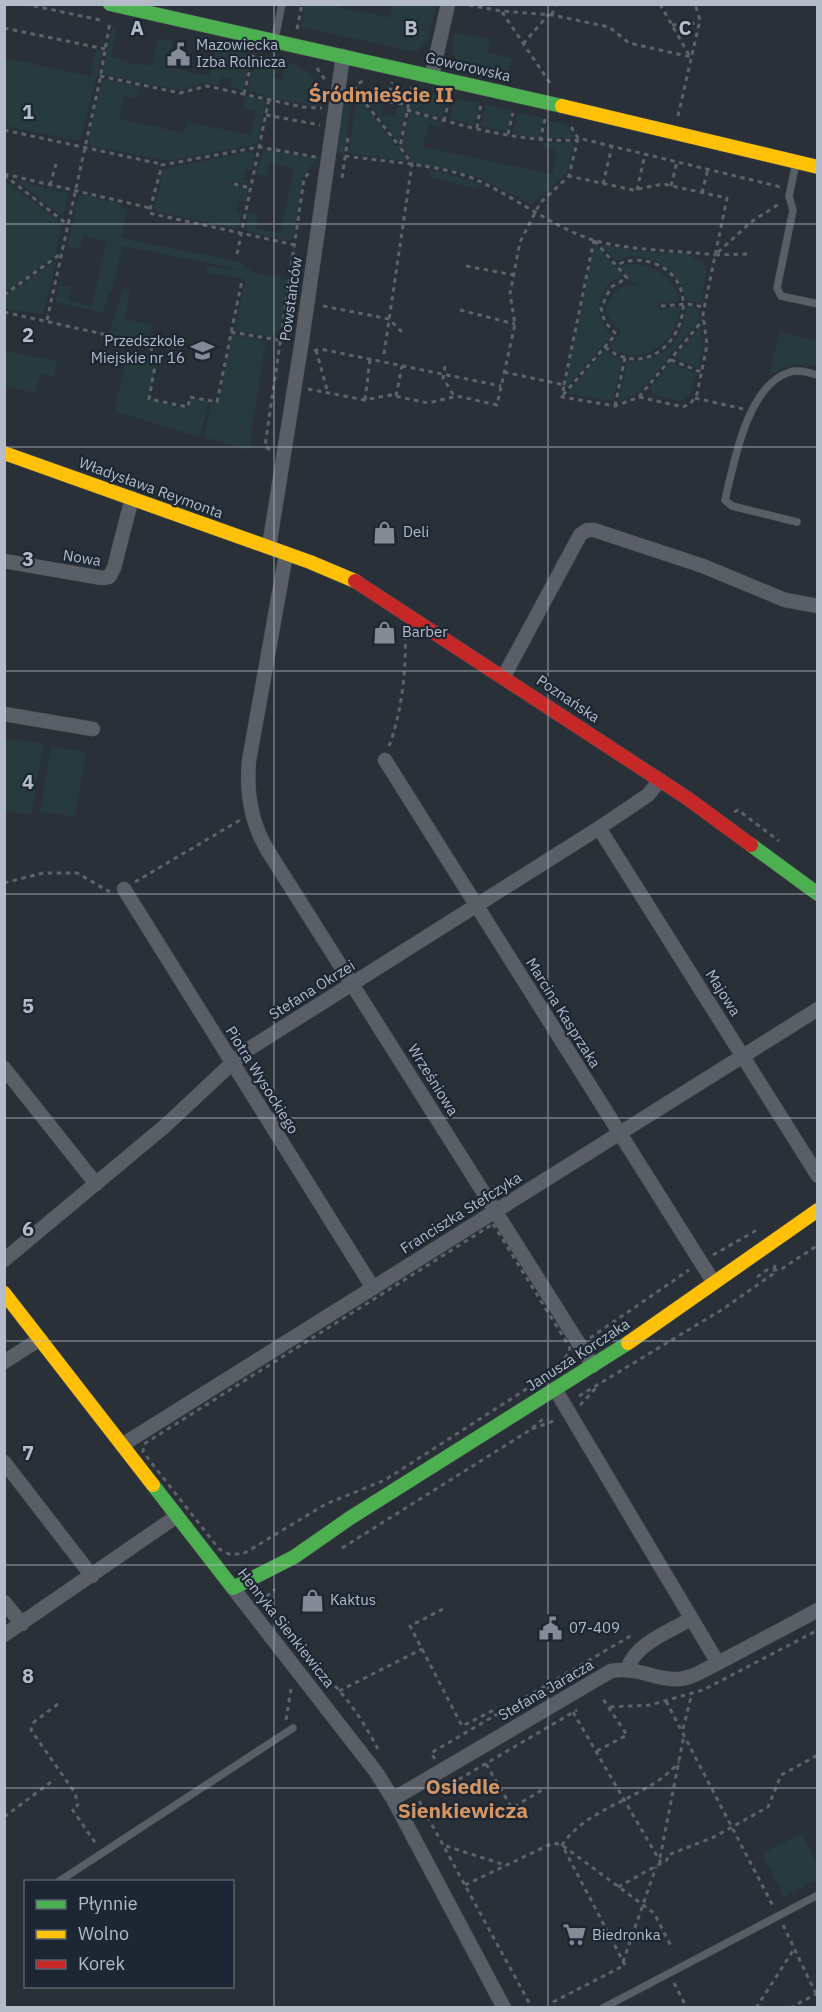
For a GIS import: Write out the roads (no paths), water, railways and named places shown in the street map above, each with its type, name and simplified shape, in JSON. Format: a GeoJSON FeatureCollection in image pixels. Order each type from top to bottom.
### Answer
{"type":"FeatureCollection","features":[{"type":"Feature","properties":{"kind":"street","name":"Goworowska"},"geometry":{"type":"LineString","coordinates":[[110,4],[432,75],[818,167]]}},
{"type":"Feature","properties":{"kind":"street"},"geometry":{"type":"LineString","coordinates":[[432,75],[448,4]]}},
{"type":"Feature","properties":{"kind":"street","name":"Powstańców"},"geometry":{"type":"LineString","coordinates":[[269,547],[343,56]]}},
{"type":"Feature","properties":{"kind":"street","name":"Władysława Reymonta"},"geometry":{"type":"LineString","coordinates":[[4,453],[286,554]]}},
{"type":"Feature","properties":{"kind":"street","name":"Nowa"},"geometry":{"type":"LineString","coordinates":[[4,561],[102,578],[109,577],[114,568],[132,498]]}},
{"type":"Feature","properties":{"kind":"street"},"geometry":{"type":"LineString","coordinates":[[504,676],[580,535],[587,530],[594,530],[703,566],[785,600],[818,606]]}},
{"type":"Feature","properties":{"kind":"street","name":"Poznańska"},"geometry":{"type":"LineString","coordinates":[[286,554],[360,583],[660,780],[818,894]]}},
{"type":"Feature","properties":{"kind":"street","name":"Wrześniowa"},"geometry":{"type":"LineString","coordinates":[[286,554],[249,761],[244,813],[495,1211],[575,1348],[593,1366]]}},
{"type":"Feature","properties":{"kind":"street"},"geometry":{"type":"LineString","coordinates":[[4,714],[93,729]]}},
{"type":"Feature","properties":{"kind":"street","name":"Marcina Kasprzaka"},"geometry":{"type":"LineString","coordinates":[[386,760],[714,1283]]}},
{"type":"Feature","properties":{"kind":"street","name":"Stefana Okrzei"},"geometry":{"type":"LineString","coordinates":[[4,1260],[165,1126],[251,1048],[599,828],[648,795],[660,780]]}},
{"type":"Feature","properties":{"kind":"street","name":"Majowa"},"geometry":{"type":"LineString","coordinates":[[599,828],[818,1176]]}},
{"type":"Feature","properties":{"kind":"street","name":"Piotra Wysockiego"},"geometry":{"type":"LineString","coordinates":[[124,889],[373,1287]]}},
{"type":"Feature","properties":{"kind":"street","name":"Franciszka Stefczyka"},"geometry":{"type":"LineString","coordinates":[[122,1445],[818,1009]]}},
{"type":"Feature","properties":{"kind":"street"},"geometry":{"type":"LineString","coordinates":[[4,1068],[96,1184]]}},
{"type":"Feature","properties":{"kind":"street","name":"Janusza Korczaka"},"geometry":{"type":"LineString","coordinates":[[233,1588],[262,1577],[350,1518],[593,1366],[818,1210]]}},
{"type":"Feature","properties":{"kind":"street","name":"Henryka Sienkiewicza"},"geometry":{"type":"LineString","coordinates":[[4,1293],[352,1738],[393,1799],[504,2007]]}},
{"type":"Feature","properties":{"kind":"street"},"geometry":{"type":"LineString","coordinates":[[4,1362],[40,1339]]}},
{"type":"Feature","properties":{"kind":"street"},"geometry":{"type":"LineString","coordinates":[[555,1389],[718,1663]]}},
{"type":"Feature","properties":{"kind":"street"},"geometry":{"type":"LineString","coordinates":[[4,1462],[92,1576]]}},
{"type":"Feature","properties":{"kind":"street"},"geometry":{"type":"LineString","coordinates":[[4,1635],[177,1515]]}},
{"type":"Feature","properties":{"kind":"street"},"geometry":{"type":"LineString","coordinates":[[4,1602],[22,1624]]}},
{"type":"Feature","properties":{"kind":"street"},"geometry":{"type":"LineString","coordinates":[[691,1619],[648,1644],[631,1658],[628,1668],[673,1679],[694,1675],[818,1610]]}},
{"type":"Feature","properties":{"kind":"street","name":"Stefana Jaracza"},"geometry":{"type":"LineString","coordinates":[[393,1799],[611,1671],[628,1668]]}},
{"type":"Feature","properties":{"kind":"lane"},"geometry":{"type":"LineString","coordinates":[[274,41],[282,4]]}},
{"type":"Feature","properties":{"kind":"lane"},"geometry":{"type":"LineString","coordinates":[[796,162],[790,189],[793,210],[777,284],[778,292],[781,296],[818,304]]}},
{"type":"Feature","properties":{"kind":"lane"},"geometry":{"type":"LineString","coordinates":[[797,522],[732,507],[726,502],[740,435],[752,411],[766,391],[787,373],[800,371],[818,375]]}},
{"type":"Feature","properties":{"kind":"lane"},"geometry":{"type":"LineString","coordinates":[[60,1880],[293,1728]]}},
{"type":"Feature","properties":{"kind":"lane"},"geometry":{"type":"LineString","coordinates":[[603,2007],[818,1894]]}},
{"type":"Feature","properties":{"kind":"place","name":"Mazowiecka Izba Rolnicza"},"geometry":{"type":"Point","coordinates":[178,54]}},
{"type":"Feature","properties":{"kind":"place","name":"Przedszkole Miejskie nr 16"},"geometry":{"type":"Point","coordinates":[203,350]}},
{"type":"Feature","properties":{"kind":"place","name":"Deli"},"geometry":{"type":"Point","coordinates":[385,532]}},
{"type":"Feature","properties":{"kind":"place","name":"Barber"},"geometry":{"type":"Point","coordinates":[384,632]}},
{"type":"Feature","properties":{"kind":"place","name":"Kaktus"},"geometry":{"type":"Point","coordinates":[312,1600]}},
{"type":"Feature","properties":{"kind":"place","name":"07-409"},"geometry":{"type":"Point","coordinates":[551,1628]}},
{"type":"Feature","properties":{"kind":"place","name":"Biedronka"},"geometry":{"type":"Point","coordinates":[574,1935]}},
{"type":"Feature","properties":{"kind":"district","name":"Śródmieście II"},"geometry":{"type":"Point","coordinates":[381,95]}},
{"type":"Feature","properties":{"kind":"district","name":"Osiedle Sienkiewicza"},"geometry":{"type":"Point","coordinates":[463,1799]}}]}
